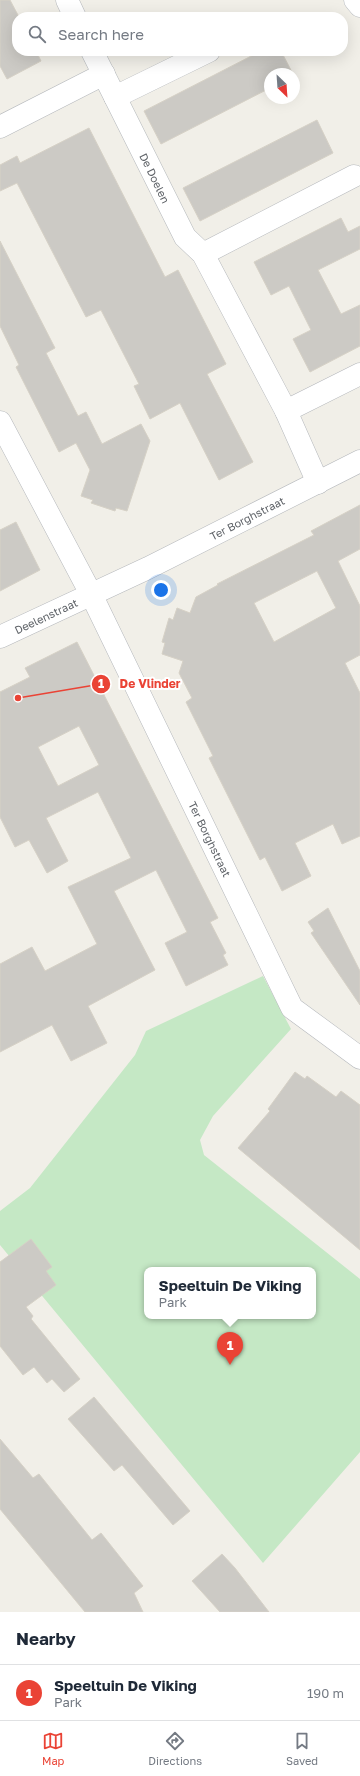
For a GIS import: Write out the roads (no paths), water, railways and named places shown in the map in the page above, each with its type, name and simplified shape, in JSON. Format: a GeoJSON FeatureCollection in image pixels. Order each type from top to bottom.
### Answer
{"type":"FeatureCollection","features":[{"type":"Feature","properties":{"kind":"street"},"geometry":{"type":"LineString","coordinates":[[67,0],[73,12]]}},
{"type":"Feature","properties":{"kind":"street"},"geometry":{"type":"LineString","coordinates":[[356,0],[360,6]]}},
{"type":"Feature","properties":{"kind":"street","name":"De Doelen"},"geometry":{"type":"LineString","coordinates":[[95,56],[185,237],[203,254],[286,411],[318,483]]}},
{"type":"Feature","properties":{"kind":"street"},"geometry":{"type":"LineString","coordinates":[[115,97],[199,56]]}},
{"type":"Feature","properties":{"kind":"street"},"geometry":{"type":"LineString","coordinates":[[0,127],[104,74]]}},
{"type":"Feature","properties":{"kind":"street"},"geometry":{"type":"LineString","coordinates":[[203,254],[354,176]]}},
{"type":"Feature","properties":{"kind":"street"},"geometry":{"type":"LineString","coordinates":[[286,411],[360,374]]}},
{"type":"Feature","properties":{"kind":"street","name":"Ter Borghstraat"},"geometry":{"type":"LineString","coordinates":[[0,422],[91,594],[292,1008],[360,1058]]}},
{"type":"Feature","properties":{"kind":"street","name":"Ter Borghstraat"},"geometry":{"type":"LineString","coordinates":[[91,594],[148,568],[360,462]]}},
{"type":"Feature","properties":{"kind":"street","name":"Deelenstraat"},"geometry":{"type":"LineString","coordinates":[[0,637],[91,594]]}},
{"type":"Feature","properties":{"kind":"place","name":"De Vlinder"},"geometry":{"type":"Point","coordinates":[18,698]}},
{"type":"Feature","properties":{"kind":"place","name":"Speeltuin De Viking"},"geometry":{"type":"Point","coordinates":[230,1365]}}]}
